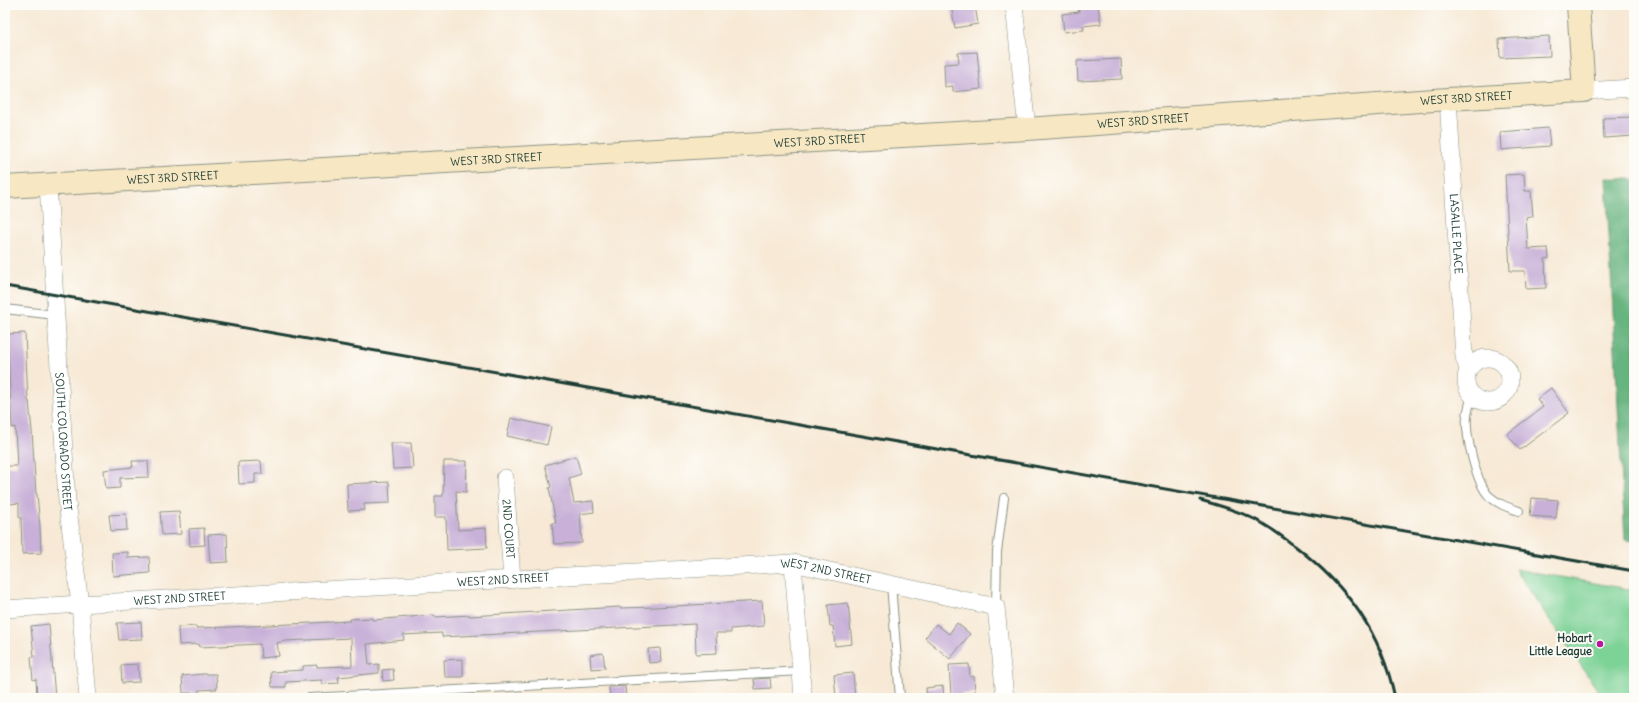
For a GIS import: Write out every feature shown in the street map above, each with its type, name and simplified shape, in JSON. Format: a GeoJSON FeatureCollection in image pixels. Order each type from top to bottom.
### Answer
{"type":"FeatureCollection","features":[{"type":"Feature","properties":{"kind":"street"},"geometry":{"type":"LineString","coordinates":[[1014,5],[1027,129]]}},
{"type":"Feature","properties":{"kind":"street"},"geometry":{"type":"LineString","coordinates":[[1578,5],[1584,91]]}},
{"type":"Feature","properties":{"kind":"street","name":"WEST 3RD STREET"},"geometry":{"type":"LineString","coordinates":[[5,187],[1027,129],[1448,99],[1634,88]]}},
{"type":"Feature","properties":{"kind":"street","name":"LASALLE PLACE"},"geometry":{"type":"LineString","coordinates":[[1448,99],[1464,357],[1468,369],[1466,383],[1468,390],[1472,395]]}},
{"type":"Feature","properties":{"kind":"street","name":"SOUTH COLORADO STREET"},"geometry":{"type":"LineString","coordinates":[[48,184],[67,501],[80,604],[88,698]]}},
{"type":"Feature","properties":{"kind":"street"},"geometry":{"type":"LineString","coordinates":[[1468,369],[1479,359],[1487,358],[1501,362],[1506,367],[1509,374],[1510,382],[1508,389],[1498,400],[1484,402],[1472,395]]}},
{"type":"Feature","properties":{"kind":"street","name":"2ND COURT"},"geometry":{"type":"LineString","coordinates":[[505,478],[512,580]]}},
{"type":"Feature","properties":{"kind":"street"},"geometry":{"type":"LineString","coordinates":[[793,563],[803,698]]}},
{"type":"Feature","properties":{"kind":"street","name":"WEST 2ND STREET"},"geometry":{"type":"LineString","coordinates":[[5,609],[793,563],[996,607]]}},
{"type":"Feature","properties":{"kind":"street"},"geometry":{"type":"LineString","coordinates":[[996,607],[1005,698]]}},
{"type":"Feature","properties":{"kind":"lane"},"geometry":{"type":"LineString","coordinates":[[5,309],[55,315]]}},
{"type":"Feature","properties":{"kind":"lane"},"geometry":{"type":"LineString","coordinates":[[1472,395],[1467,417],[1473,461],[1479,480],[1488,495],[1500,505],[1519,510]]}},
{"type":"Feature","properties":{"kind":"lane"},"geometry":{"type":"LineString","coordinates":[[996,607],[997,552],[1004,498]]}},
{"type":"Feature","properties":{"kind":"lane"},"geometry":{"type":"LineString","coordinates":[[891,584],[900,698]]}},
{"type":"Feature","properties":{"kind":"lane"},"geometry":{"type":"LineString","coordinates":[[309,698],[801,671]]}},
{"type":"Feature","properties":{"kind":"green space"},"geometry":{"type":"Polygon","coordinates":[[[1606,178],[1634,179],[1634,541],[1625,540],[1606,178]]]}},
{"type":"Feature","properties":{"kind":"green space","name":"Hobart Little League"},"geometry":{"type":"Polygon","coordinates":[[[1515,569],[1634,590],[1634,698],[1603,698],[1515,569]]]}},
{"type":"Feature","properties":{"kind":"building"},"geometry":{"type":"Polygon","coordinates":[[[951,5],[975,5],[978,24],[955,28],[951,5]]]}},
{"type":"Feature","properties":{"kind":"building"},"geometry":{"type":"Polygon","coordinates":[[[1078,5],[1098,5],[1101,24],[1083,26],[1084,30],[1064,32],[1062,14],[1079,12],[1078,5]]]}},
{"type":"Feature","properties":{"kind":"building"},"geometry":{"type":"Polygon","coordinates":[[[1549,36],[1550,56],[1500,58],[1499,39],[1549,36]]]}},
{"type":"Feature","properties":{"kind":"building"},"geometry":{"type":"Polygon","coordinates":[[[977,52],[981,89],[953,92],[953,86],[945,87],[944,64],[959,63],[958,53],[977,52]]]}},
{"type":"Feature","properties":{"kind":"building"},"geometry":{"type":"Polygon","coordinates":[[[1121,59],[1122,79],[1078,81],[1077,61],[1121,59]]]}},
{"type":"Feature","properties":{"kind":"building"},"geometry":{"type":"Polygon","coordinates":[[[1634,117],[1634,136],[1604,138],[1603,118],[1634,117]]]}},
{"type":"Feature","properties":{"kind":"building"},"geometry":{"type":"Polygon","coordinates":[[[1548,128],[1550,146],[1501,150],[1500,132],[1548,128]]]}},
{"type":"Feature","properties":{"kind":"building"},"geometry":{"type":"Polygon","coordinates":[[[1524,174],[1525,191],[1531,191],[1533,216],[1526,217],[1528,249],[1548,248],[1549,258],[1545,259],[1546,288],[1526,289],[1525,271],[1510,271],[1505,175],[1524,174]]]}},
{"type":"Feature","properties":{"kind":"building"},"geometry":{"type":"Polygon","coordinates":[[[25,333],[28,401],[32,431],[41,553],[22,554],[19,503],[9,504],[8,484],[5,485],[5,472],[7,472],[7,466],[17,466],[15,427],[12,428],[7,334],[25,333]]]}},
{"type":"Feature","properties":{"kind":"building"},"geometry":{"type":"Polygon","coordinates":[[[1551,388],[1569,413],[1520,450],[1507,434],[1543,407],[1537,399],[1551,388]]]}},
{"type":"Feature","properties":{"kind":"building"},"geometry":{"type":"Polygon","coordinates":[[[511,418],[551,427],[547,445],[507,436],[511,418]]]}},
{"type":"Feature","properties":{"kind":"building"},"geometry":{"type":"Polygon","coordinates":[[[391,443],[411,443],[413,468],[393,469],[391,443]]]}},
{"type":"Feature","properties":{"kind":"building"},"geometry":{"type":"Polygon","coordinates":[[[576,456],[581,474],[569,478],[574,503],[593,501],[594,512],[580,514],[582,543],[554,544],[552,523],[556,523],[549,488],[551,487],[545,465],[576,456]]]}},
{"type":"Feature","properties":{"kind":"building"},"geometry":{"type":"Polygon","coordinates":[[[132,461],[148,461],[149,477],[120,478],[120,488],[106,489],[104,470],[133,467],[132,461]]]}},
{"type":"Feature","properties":{"kind":"building"},"geometry":{"type":"Polygon","coordinates":[[[261,461],[262,474],[255,474],[255,483],[239,484],[238,462],[261,461]]]}},
{"type":"Feature","properties":{"kind":"building"},"geometry":{"type":"Polygon","coordinates":[[[444,461],[467,461],[466,492],[456,491],[458,530],[486,528],[487,548],[447,550],[446,517],[435,517],[435,496],[443,496],[444,461]]]}},
{"type":"Feature","properties":{"kind":"building"},"geometry":{"type":"Polygon","coordinates":[[[389,482],[390,503],[364,504],[365,510],[348,511],[347,484],[389,482]]]}},
{"type":"Feature","properties":{"kind":"building"},"geometry":{"type":"Polygon","coordinates":[[[1532,498],[1558,500],[1556,518],[1530,516],[1532,498]]]}},
{"type":"Feature","properties":{"kind":"building"},"geometry":{"type":"Polygon","coordinates":[[[179,511],[181,534],[162,535],[160,512],[179,511]]]}},
{"type":"Feature","properties":{"kind":"building"},"geometry":{"type":"Polygon","coordinates":[[[126,514],[127,530],[111,531],[109,515],[126,514]]]}},
{"type":"Feature","properties":{"kind":"building"},"geometry":{"type":"Polygon","coordinates":[[[204,528],[205,545],[190,546],[189,529],[204,528]]]}},
{"type":"Feature","properties":{"kind":"building"},"geometry":{"type":"Polygon","coordinates":[[[227,534],[228,562],[210,563],[208,535],[227,534]]]}},
{"type":"Feature","properties":{"kind":"building"},"geometry":{"type":"Polygon","coordinates":[[[128,552],[128,558],[149,557],[150,573],[113,576],[112,553],[128,552]]]}},
{"type":"Feature","properties":{"kind":"building"},"geometry":{"type":"Polygon","coordinates":[[[762,601],[764,626],[731,629],[731,633],[716,633],[717,653],[696,654],[695,624],[442,637],[442,633],[403,635],[404,640],[367,644],[369,665],[379,664],[379,673],[338,677],[339,683],[322,684],[322,680],[286,682],[286,687],[272,687],[271,672],[303,670],[303,666],[352,666],[351,638],[285,641],[277,643],[279,656],[261,658],[260,644],[200,647],[199,644],[179,645],[178,627],[231,627],[350,621],[350,619],[372,618],[372,620],[434,615],[435,617],[470,616],[619,607],[656,607],[762,601]]]}},
{"type":"Feature","properties":{"kind":"building"},"geometry":{"type":"Polygon","coordinates":[[[848,603],[852,644],[835,646],[833,626],[830,626],[828,605],[848,603]]]}},
{"type":"Feature","properties":{"kind":"building"},"geometry":{"type":"Polygon","coordinates":[[[141,622],[142,639],[119,640],[117,623],[141,622]]]}},
{"type":"Feature","properties":{"kind":"building"},"geometry":{"type":"Polygon","coordinates":[[[957,623],[970,634],[950,659],[925,638],[936,624],[949,634],[957,623]]]}},
{"type":"Feature","properties":{"kind":"building"},"geometry":{"type":"Polygon","coordinates":[[[49,624],[55,698],[37,698],[36,679],[33,680],[31,657],[34,657],[31,626],[49,624]]]}},
{"type":"Feature","properties":{"kind":"building"},"geometry":{"type":"Polygon","coordinates":[[[660,648],[661,662],[649,663],[648,649],[660,648]]]}},
{"type":"Feature","properties":{"kind":"building"},"geometry":{"type":"Polygon","coordinates":[[[603,653],[605,668],[591,669],[590,655],[603,653]]]}},
{"type":"Feature","properties":{"kind":"building"},"geometry":{"type":"Polygon","coordinates":[[[463,659],[463,677],[445,677],[444,660],[463,659]]]}},
{"type":"Feature","properties":{"kind":"building"},"geometry":{"type":"Polygon","coordinates":[[[138,664],[139,682],[122,683],[121,665],[138,664]]]}},
{"type":"Feature","properties":{"kind":"building"},"geometry":{"type":"Polygon","coordinates":[[[969,664],[970,677],[974,676],[975,693],[951,695],[949,665],[969,664]]]}},
{"type":"Feature","properties":{"kind":"building"},"geometry":{"type":"Polygon","coordinates":[[[393,669],[394,680],[383,681],[382,670],[393,669]]]}},
{"type":"Feature","properties":{"kind":"building"},"geometry":{"type":"Polygon","coordinates":[[[853,673],[855,698],[836,698],[834,675],[853,673]]]}},
{"type":"Feature","properties":{"kind":"building"},"geometry":{"type":"Polygon","coordinates":[[[216,674],[217,689],[199,690],[199,693],[183,693],[182,676],[216,674]]]}},
{"type":"Feature","properties":{"kind":"building"},"geometry":{"type":"Polygon","coordinates":[[[770,678],[771,688],[755,689],[754,679],[770,678]]]}},
{"type":"Feature","properties":{"kind":"building"},"geometry":{"type":"Polygon","coordinates":[[[625,686],[626,698],[610,698],[609,687],[625,686]]]}},
{"type":"Feature","properties":{"kind":"building"},"geometry":{"type":"Polygon","coordinates":[[[943,686],[944,698],[927,698],[926,688],[943,686]]]}},
{"type":"Feature","properties":{"kind":"railway"},"geometry":{"type":"LineString","coordinates":[[5,286],[1634,571]]}},
{"type":"Feature","properties":{"kind":"railway"},"geometry":{"type":"LineString","coordinates":[[1200,500],[1240,513],[1264,524],[1295,546],[1331,578],[1360,613],[1371,632],[1381,652],[1389,674],[1395,698]]}},
{"type":"Feature","properties":{"kind":"place","name":"Hobart Little League"},"geometry":{"type":"Point","coordinates":[1600,644]}}]}
